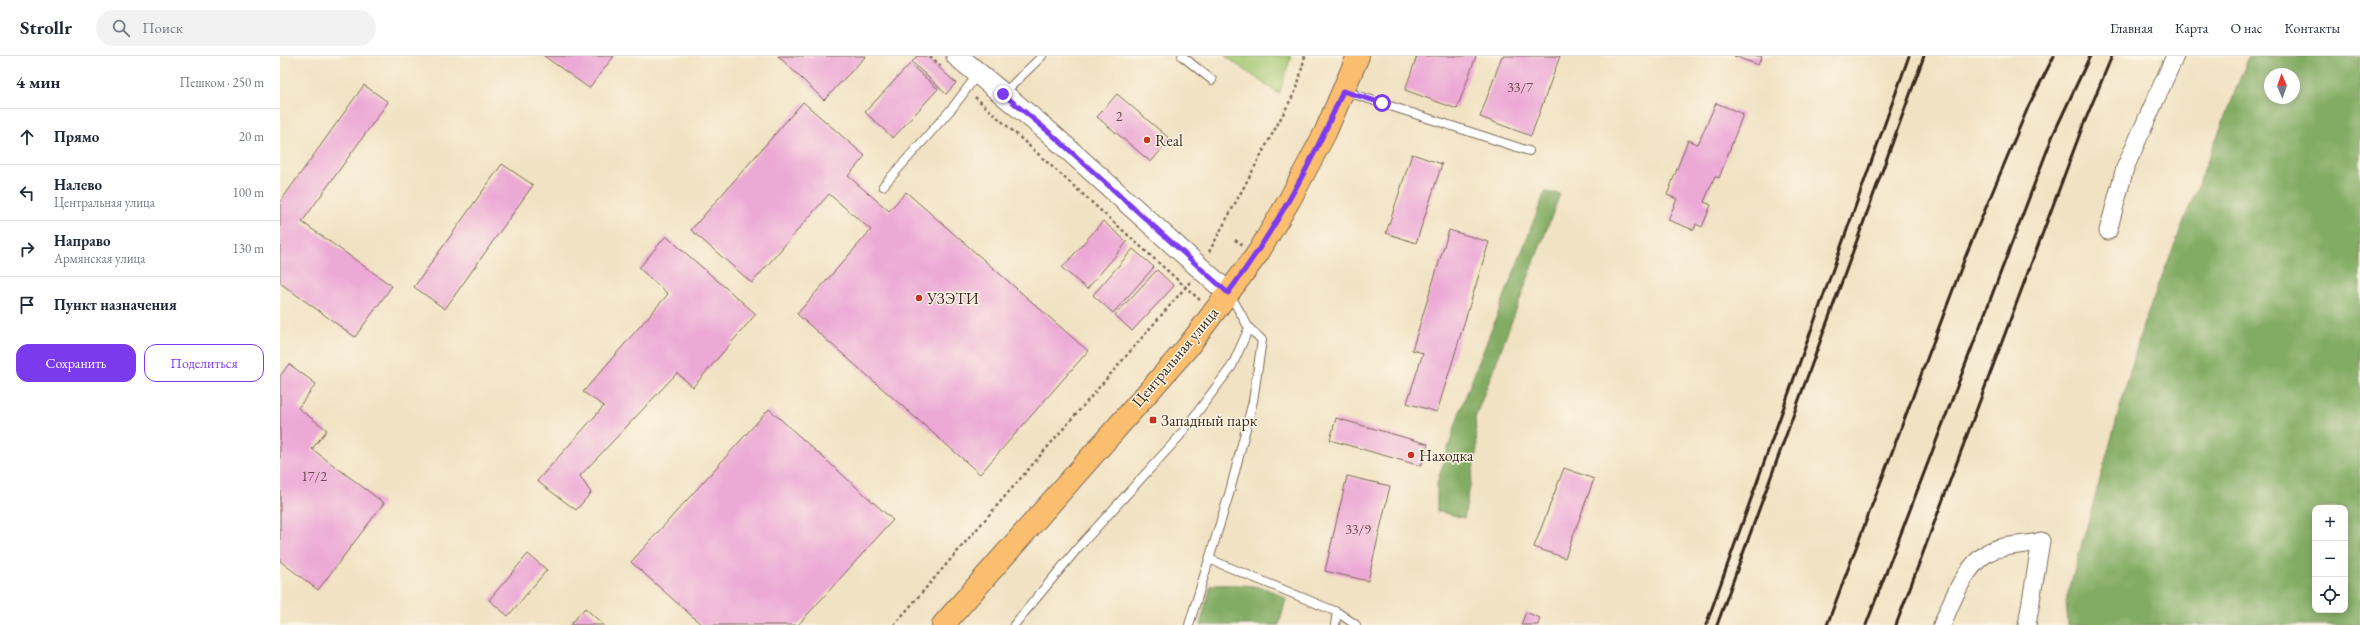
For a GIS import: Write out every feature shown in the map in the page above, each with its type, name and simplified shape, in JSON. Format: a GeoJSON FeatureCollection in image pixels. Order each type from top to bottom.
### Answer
{"type":"FeatureCollection","features":[{"type":"Feature","properties":{"kind":"main road","name":"Центральная улица"},"geometry":{"type":"LineString","coordinates":[[943,625],[1187,348],[1258,253],[1290,199],[1325,133],[1358,56]]}},
{"type":"Feature","properties":{"kind":"street"},"geometry":{"type":"LineString","coordinates":[[2108,231],[2125,168],[2175,56]]}},
{"type":"Feature","properties":{"kind":"street"},"geometry":{"type":"LineString","coordinates":[[952,63],[973,82],[1003,94],[1049,132],[1228,293]]}},
{"type":"Feature","properties":{"kind":"street"},"geometry":{"type":"LineString","coordinates":[[1942,625],[1956,591],[1973,567],[1988,553],[2041,541],[2028,625]]}},
{"type":"Feature","properties":{"kind":"lane"},"geometry":{"type":"LineString","coordinates":[[1003,94],[1042,56]]}},
{"type":"Feature","properties":{"kind":"lane"},"geometry":{"type":"LineString","coordinates":[[1182,56],[1212,80]]}},
{"type":"Feature","properties":{"kind":"lane"},"geometry":{"type":"LineString","coordinates":[[883,186],[973,82]]}},
{"type":"Feature","properties":{"kind":"lane"},"geometry":{"type":"LineString","coordinates":[[1343,91],[1529,151]]}},
{"type":"Feature","properties":{"kind":"lane"},"geometry":{"type":"LineString","coordinates":[[1189,625],[1230,491],[1253,401],[1262,340],[1249,328],[1228,293]]}},
{"type":"Feature","properties":{"kind":"lane"},"geometry":{"type":"LineString","coordinates":[[1014,625],[1077,549],[1178,438],[1232,366],[1249,328]]}},
{"type":"Feature","properties":{"kind":"lane"},"geometry":{"type":"LineString","coordinates":[[1209,559],[1337,612],[1356,625]]}},
{"type":"Feature","properties":{"kind":"lane"},"geometry":{"type":"LineString","coordinates":[[1335,625],[1337,612]]}},
{"type":"Feature","properties":{"kind":"path"},"geometry":{"type":"LineString","coordinates":[[930,56],[952,63]]}},
{"type":"Feature","properties":{"kind":"path"},"geometry":{"type":"LineString","coordinates":[[894,625],[1186,289],[1297,88],[1305,56]]}},
{"type":"Feature","properties":{"kind":"path"},"geometry":{"type":"LineString","coordinates":[[973,82],[1186,289],[1213,312]]}},
{"type":"Feature","properties":{"kind":"green space"},"geometry":{"type":"Polygon","coordinates":[[[1225,56],[1291,56],[1279,94],[1225,56]]]}},
{"type":"Feature","properties":{"kind":"green space"},"geometry":{"type":"Polygon","coordinates":[[[2249,56],[2360,56],[2360,625],[2068,625],[2066,601],[2144,322],[2249,56]]]}},
{"type":"Feature","properties":{"kind":"green space"},"geometry":{"type":"Polygon","coordinates":[[[1545,192],[1560,194],[1475,418],[1477,449],[1464,518],[1437,511],[1437,483],[1461,408],[1545,192]]]}},
{"type":"Feature","properties":{"kind":"green space"},"geometry":{"type":"Polygon","coordinates":[[[1211,585],[1241,585],[1259,587],[1286,599],[1279,625],[1200,625],[1211,585]]]}},
{"type":"Feature","properties":{"kind":"building"},"geometry":{"type":"Polygon","coordinates":[[[544,56],[614,56],[589,88],[544,56]]]}},
{"type":"Feature","properties":{"kind":"building"},"geometry":{"type":"Polygon","coordinates":[[[778,56],[866,56],[824,100],[778,56]]]}},
{"type":"Feature","properties":{"kind":"building"},"geometry":{"type":"Polygon","coordinates":[[[917,56],[926,56],[956,83],[946,94],[912,62],[917,56]]]}},
{"type":"Feature","properties":{"kind":"building"},"geometry":{"type":"Polygon","coordinates":[[[1417,56],[1476,56],[1457,109],[1405,90],[1417,56]]]}},
{"type":"Feature","properties":{"kind":"building"},"geometry":{"type":"Polygon","coordinates":[[[1502,56],[1560,56],[1531,136],[1480,117],[1502,56]]]}},
{"type":"Feature","properties":{"kind":"building"},"geometry":{"type":"Polygon","coordinates":[[[1734,56],[1762,56],[1758,65],[1734,56]]]}},
{"type":"Feature","properties":{"kind":"building"},"geometry":{"type":"Polygon","coordinates":[[[910,64],[938,89],[893,138],[865,112],[910,64]]]}},
{"type":"Feature","properties":{"kind":"building"},"geometry":{"type":"Polygon","coordinates":[[[364,85],[388,102],[302,222],[392,286],[355,337],[280,283],[280,202],[364,85]]]}},
{"type":"Feature","properties":{"kind":"building"},"geometry":{"type":"Polygon","coordinates":[[[1117,94],[1170,139],[1151,162],[1097,117],[1117,94]]]}},
{"type":"Feature","properties":{"kind":"building","name":"УЗЭТИ"},"geometry":{"type":"Polygon","coordinates":[[[803,102],[865,156],[848,176],[889,211],[906,192],[1088,351],[980,474],[797,314],[871,230],[829,194],[752,283],[691,230],[803,102]]]}},
{"type":"Feature","properties":{"kind":"building"},"geometry":{"type":"Polygon","coordinates":[[[1716,103],[1743,114],[1719,178],[1715,176],[1704,202],[1711,205],[1702,227],[1696,224],[1694,230],[1668,220],[1677,199],[1667,195],[1688,140],[1698,144],[1716,103]]]}},
{"type":"Feature","properties":{"kind":"building"},"geometry":{"type":"Polygon","coordinates":[[[1412,154],[1442,164],[1416,243],[1386,233],[1412,154]]]}},
{"type":"Feature","properties":{"kind":"building"},"geometry":{"type":"Polygon","coordinates":[[[502,164],[533,185],[445,309],[414,287],[502,164]]]}},
{"type":"Feature","properties":{"kind":"building"},"geometry":{"type":"Polygon","coordinates":[[[1103,221],[1127,242],[1087,289],[1062,268],[1103,221]]]}},
{"type":"Feature","properties":{"kind":"building"},"geometry":{"type":"Polygon","coordinates":[[[1449,230],[1489,242],[1437,412],[1407,403],[1423,353],[1412,350],[1449,230]]]}},
{"type":"Feature","properties":{"kind":"building"},"geometry":{"type":"Polygon","coordinates":[[[666,236],[756,314],[693,387],[677,373],[580,476],[591,493],[576,510],[537,481],[604,406],[583,392],[668,294],[639,268],[666,236]]]}},
{"type":"Feature","properties":{"kind":"building"},"geometry":{"type":"Polygon","coordinates":[[[1133,249],[1154,267],[1113,313],[1093,295],[1133,249]]]}},
{"type":"Feature","properties":{"kind":"building"},"geometry":{"type":"Polygon","coordinates":[[[1157,270],[1174,286],[1132,331],[1115,315],[1157,270]]]}},
{"type":"Feature","properties":{"kind":"building"},"geometry":{"type":"Polygon","coordinates":[[[289,364],[316,384],[298,408],[327,430],[312,449],[384,503],[318,590],[280,561],[280,376],[289,364]]]}},
{"type":"Feature","properties":{"kind":"building"},"geometry":{"type":"Polygon","coordinates":[[[769,409],[893,520],[798,625],[702,625],[631,562],[769,409]]]}},
{"type":"Feature","properties":{"kind":"building"},"geometry":{"type":"Polygon","coordinates":[[[1336,418],[1428,444],[1421,466],[1330,440],[1336,418]]]}},
{"type":"Feature","properties":{"kind":"building"},"geometry":{"type":"Polygon","coordinates":[[[1564,468],[1594,479],[1565,558],[1534,547],[1564,468]]]}},
{"type":"Feature","properties":{"kind":"building"},"geometry":{"type":"Polygon","coordinates":[[[1347,476],[1390,486],[1368,581],[1325,571],[1347,476]]]}},
{"type":"Feature","properties":{"kind":"building"},"geometry":{"type":"Polygon","coordinates":[[[528,554],[547,570],[508,616],[489,600],[528,554]]]}},
{"type":"Feature","properties":{"kind":"building"},"geometry":{"type":"Polygon","coordinates":[[[585,608],[604,625],[570,625],[585,608]]]}},
{"type":"Feature","properties":{"kind":"building"},"geometry":{"type":"Polygon","coordinates":[[[1526,612],[1540,618],[1538,625],[1521,625],[1526,612]]]}},
{"type":"Feature","properties":{"kind":"railway"},"geometry":{"type":"LineString","coordinates":[[1706,625],[1909,56]]}},
{"type":"Feature","properties":{"kind":"railway"},"geometry":{"type":"LineString","coordinates":[[1717,625],[1924,56]]}},
{"type":"Feature","properties":{"kind":"railway"},"geometry":{"type":"LineString","coordinates":[[1827,625],[1966,255],[2029,105],[2054,56]]}},
{"type":"Feature","properties":{"kind":"railway"},"geometry":{"type":"LineString","coordinates":[[1866,625],[2053,135],[2090,56]]}},
{"type":"Feature","properties":{"kind":"railway"},"geometry":{"type":"LineString","coordinates":[[1896,625],[2082,128],[2112,56]]}},
{"type":"Feature","properties":{"kind":"place","name":"Real"},"geometry":{"type":"Point","coordinates":[1147,140]}},
{"type":"Feature","properties":{"kind":"place","name":"УЗЭТИ"},"geometry":{"type":"Point","coordinates":[919,298]}},
{"type":"Feature","properties":{"kind":"place","name":"Западный парк"},"geometry":{"type":"Point","coordinates":[1153,420]}},
{"type":"Feature","properties":{"kind":"place","name":"Находка"},"geometry":{"type":"Point","coordinates":[1411,455]}},
{"type":"Feature","properties":{"kind":"route"},"geometry":{"type":"LineString","coordinates":[[1003,94],[1049,132],[1121,199],[1228,293],[1258,253],[1290,199],[1325,133],[1343,91],[1382,103]]}}]}
